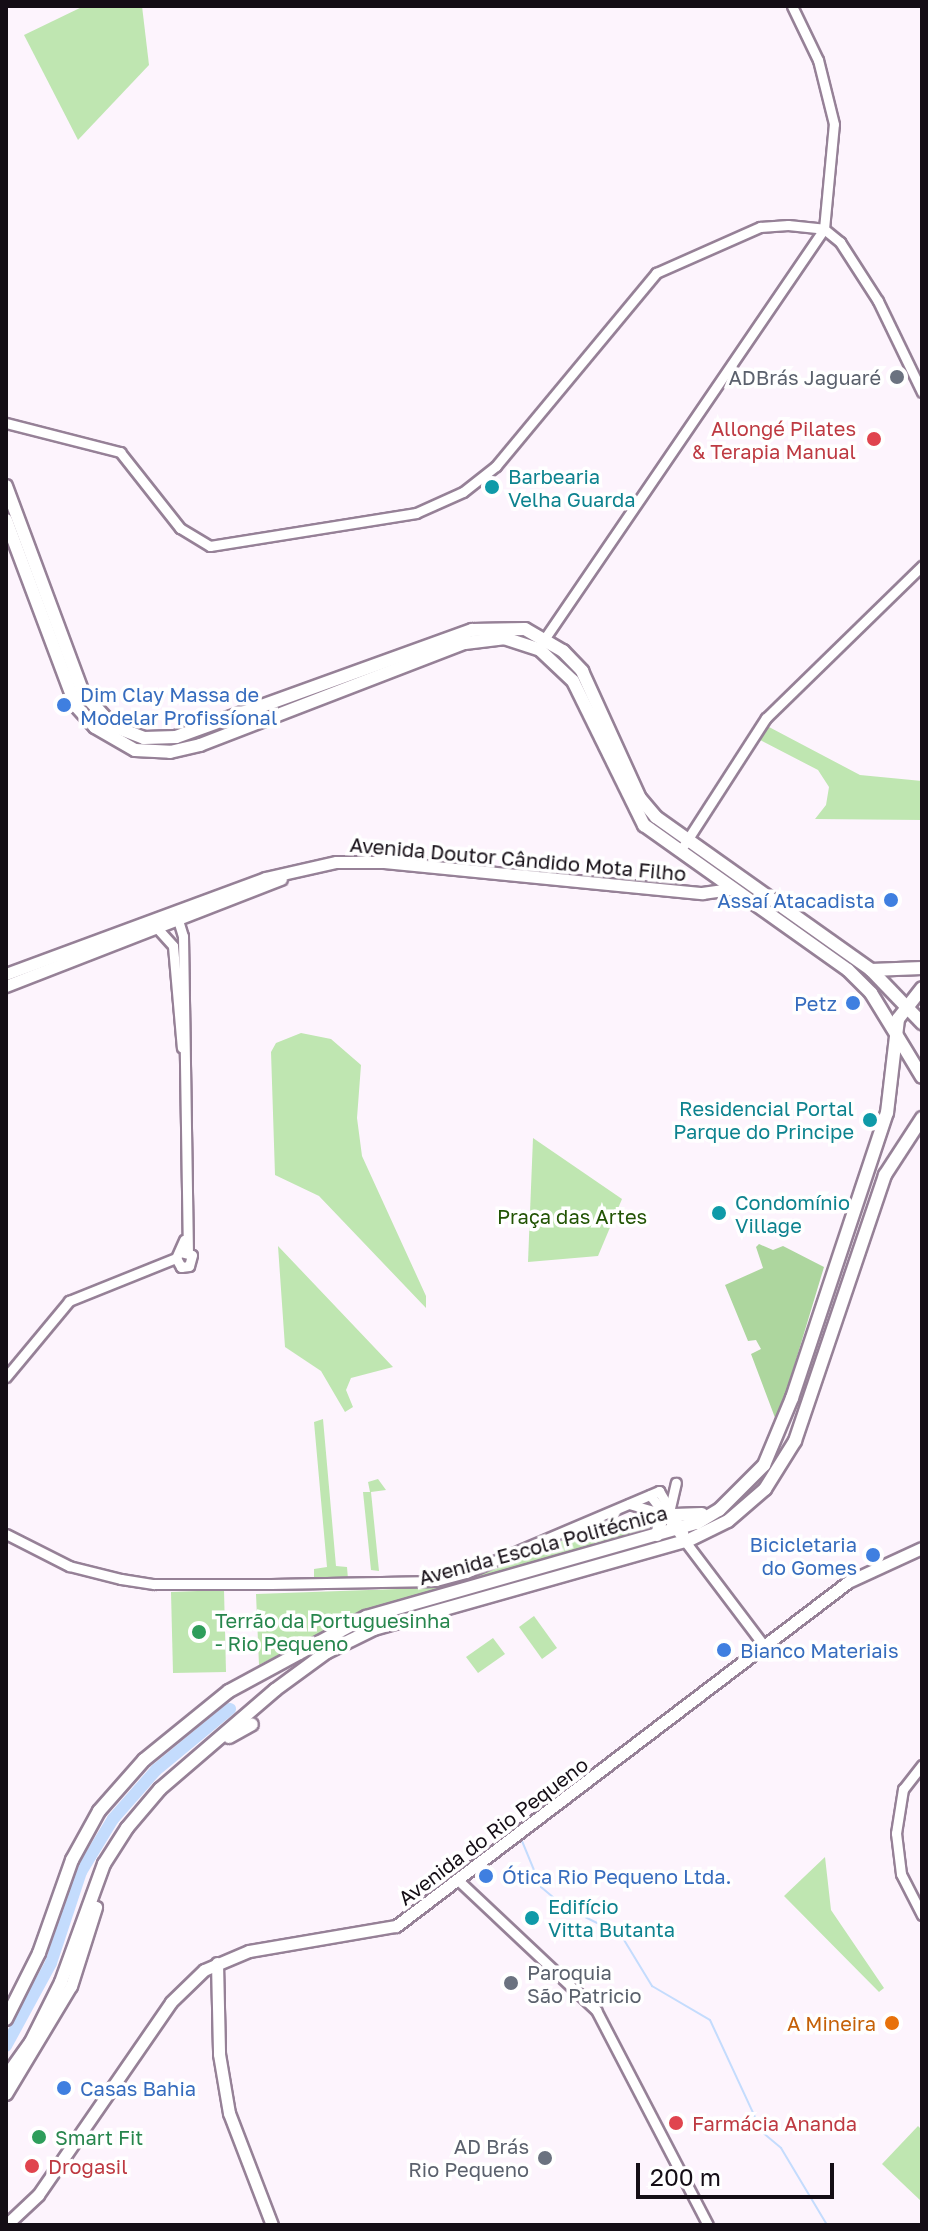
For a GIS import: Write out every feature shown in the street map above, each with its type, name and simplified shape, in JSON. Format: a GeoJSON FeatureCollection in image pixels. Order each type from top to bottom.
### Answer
{"type":"FeatureCollection","features":[{"type":"Feature","properties":{"kind":"main road"},"geometry":{"type":"LineString","coordinates":[[6,486],[88,703],[113,726],[144,738],[187,734],[472,630],[514,627],[545,638],[582,671],[640,798],[683,847],[724,886],[854,976],[896,1034],[922,1077]]}},
{"type":"Feature","properties":{"kind":"main road"},"geometry":{"type":"LineString","coordinates":[[6,520],[70,693],[85,718],[115,742],[143,752],[183,749],[465,643],[517,640],[562,667],[637,815],[683,847],[736,877],[871,970],[907,1002],[922,1023]]}},
{"type":"Feature","properties":{"kind":"main road","name":"Avenida Doutor Cândido Mota Filho"},"geometry":{"type":"LineString","coordinates":[[6,986],[179,915],[286,875],[336,862],[384,862],[702,893],[724,886]]}},
{"type":"Feature","properties":{"kind":"main road"},"geometry":{"type":"LineString","coordinates":[[724,886],[736,877]]}},
{"type":"Feature","properties":{"kind":"main road"},"geometry":{"type":"LineString","coordinates":[[179,915],[183,934]]}},
{"type":"Feature","properties":{"kind":"main road","name":"Avenida Doutor Cândido Mota Filho"},"geometry":{"type":"LineString","coordinates":[[6,974],[150,927]]}},
{"type":"Feature","properties":{"kind":"main road"},"geometry":{"type":"LineString","coordinates":[[871,970],[922,968]]}},
{"type":"Feature","properties":{"kind":"main road","name":"Avenida Escola Politécnica"},"geometry":{"type":"LineString","coordinates":[[6,2019],[39,1953],[83,1835],[144,1760],[229,1691],[340,1630],[391,1608],[657,1535],[681,1535],[723,1505],[764,1465],[790,1404],[891,1098],[896,1034],[907,1002],[922,988]]}},
{"type":"Feature","properties":{"kind":"main road"},"geometry":{"type":"LineString","coordinates":[[911,1057],[922,1068]]}},
{"type":"Feature","properties":{"kind":"main road","name":"Avenida Escola Politécnica"},"geometry":{"type":"LineString","coordinates":[[6,2077],[18,2064],[61,1982],[96,1885],[142,1807],[327,1652],[398,1620],[681,1535],[748,1506],[787,1457],[885,1175],[922,1118]]}},
{"type":"Feature","properties":{"kind":"main road"},"geometry":{"type":"LineString","coordinates":[[657,1535],[667,1513],[687,1518],[723,1505]]}},
{"type":"Feature","properties":{"kind":"main road","name":"Avenida do Rio Pequeno"},"geometry":{"type":"LineString","coordinates":[[6,2225],[38,2195],[171,2002],[217,1963],[249,1951],[384,1931],[458,1880],[848,1582],[922,1548]]}},
{"type":"Feature","properties":{"kind":"main road"},"geometry":{"type":"LineString","coordinates":[[509,1588],[520,1581],[523,1571]]}},
{"type":"Feature","properties":{"kind":"main road"},"geometry":{"type":"LineString","coordinates":[[206,1751],[252,1724]]}},
{"type":"Feature","properties":{"kind":"main road"},"geometry":{"type":"LineString","coordinates":[[6,2091],[71,1986],[96,1907],[96,1885]]}},
{"type":"Feature","properties":{"kind":"main road"},"geometry":{"type":"LineString","coordinates":[[217,1963],[219,2054],[229,2113],[272,2225]]}},
{"type":"Feature","properties":{"kind":"main road"},"geometry":{"type":"LineString","coordinates":[[6,2091],[18,2064]]}},
{"type":"Feature","properties":{"kind":"street"},"geometry":{"type":"LineString","coordinates":[[545,638],[824,229],[834,124],[818,60],[792,6]]}},
{"type":"Feature","properties":{"kind":"street"},"geometry":{"type":"LineString","coordinates":[[9,422],[120,452],[180,528],[210,546],[416,513],[463,492],[496,466],[663,268],[760,227],[824,229],[846,249],[878,301],[922,392]]}},
{"type":"Feature","properties":{"kind":"street"},"geometry":{"type":"LineString","coordinates":[[683,847],[766,718],[922,566]]}},
{"type":"Feature","properties":{"kind":"street"},"geometry":{"type":"LineString","coordinates":[[150,927],[171,940],[179,962]]}},
{"type":"Feature","properties":{"kind":"street"},"geometry":{"type":"LineString","coordinates":[[171,940],[183,934]]}},
{"type":"Feature","properties":{"kind":"street"},"geometry":{"type":"LineString","coordinates":[[6,1377],[69,1301],[180,1256],[187,1229],[179,962],[183,934]]}},
{"type":"Feature","properties":{"kind":"street"},"geometry":{"type":"LineString","coordinates":[[667,1513],[676,1483]]}},
{"type":"Feature","properties":{"kind":"street"},"geometry":{"type":"LineString","coordinates":[[6,1534],[69,1566],[154,1584],[422,1582],[466,1573],[654,1493],[681,1535],[764,1646]]}},
{"type":"Feature","properties":{"kind":"street"},"geometry":{"type":"LineString","coordinates":[[629,1504],[667,1513]]}},
{"type":"Feature","properties":{"kind":"street"},"geometry":{"type":"LineString","coordinates":[[513,1552],[523,1571]]}},
{"type":"Feature","properties":{"kind":"street"},"geometry":{"type":"LineString","coordinates":[[922,1765],[903,1789],[896,1833],[901,1874],[922,1915]]}},
{"type":"Feature","properties":{"kind":"street"},"geometry":{"type":"LineString","coordinates":[[458,1880],[596,2010],[708,2225]]}},
{"type":"Feature","properties":{"kind":"green space"},"geometry":{"type":"Polygon","coordinates":[[[84,6],[142,6],[149,65],[78,140],[24,35],[84,6]]]}},
{"type":"Feature","properties":{"kind":"green space"},"geometry":{"type":"Polygon","coordinates":[[[769,727],[860,775],[922,781],[922,820],[815,819],[826,805],[829,787],[818,770],[758,739],[769,727]]]}},
{"type":"Feature","properties":{"kind":"green space"},"geometry":{"type":"Polygon","coordinates":[[[301,1033],[331,1039],[361,1065],[357,1118],[362,1156],[426,1296],[426,1308],[319,1196],[275,1175],[271,1052],[276,1043],[301,1033]]]}},
{"type":"Feature","properties":{"kind":"green space","name":"Praça das Artes"},"geometry":{"type":"Polygon","coordinates":[[[533,1138],[622,1199],[598,1256],[528,1262],[533,1138]]]}},
{"type":"Feature","properties":{"kind":"green space"},"geometry":{"type":"Polygon","coordinates":[[[759,1244],[773,1250],[783,1246],[824,1267],[777,1423],[751,1354],[761,1349],[756,1340],[748,1341],[725,1285],[763,1268],[756,1247],[759,1244]]]}},
{"type":"Feature","properties":{"kind":"green space"},"geometry":{"type":"Polygon","coordinates":[[[278,1246],[393,1367],[351,1378],[346,1390],[353,1407],[345,1412],[321,1371],[285,1347],[278,1246]]]}},
{"type":"Feature","properties":{"kind":"green space"},"geometry":{"type":"Polygon","coordinates":[[[323,1419],[336,1566],[347,1567],[348,1579],[314,1579],[314,1569],[327,1567],[314,1422],[323,1419]]]}},
{"type":"Feature","properties":{"kind":"green space"},"geometry":{"type":"Polygon","coordinates":[[[378,1479],[386,1490],[371,1492],[379,1571],[371,1570],[363,1492],[370,1492],[368,1482],[378,1479]]]}},
{"type":"Feature","properties":{"kind":"green space"},"geometry":{"type":"Polygon","coordinates":[[[634,1514],[660,1521],[657,1531],[396,1601],[353,1616],[259,1665],[256,1594],[397,1589],[444,1582],[634,1514]]]}},
{"type":"Feature","properties":{"kind":"green space","name":"Terrão da Portuguesinha - Rio Pequeno"},"geometry":{"type":"Polygon","coordinates":[[[224,1590],[226,1672],[173,1673],[171,1592],[224,1590]]]}},
{"type":"Feature","properties":{"kind":"green space"},"geometry":{"type":"Polygon","coordinates":[[[534,1616],[557,1648],[542,1659],[519,1627],[534,1616]]]}},
{"type":"Feature","properties":{"kind":"green space"},"geometry":{"type":"Polygon","coordinates":[[[493,1638],[505,1654],[478,1673],[466,1657],[493,1638]]]}},
{"type":"Feature","properties":{"kind":"green space"},"geometry":{"type":"Polygon","coordinates":[[[825,1857],[831,1910],[884,1988],[879,1992],[784,1896],[825,1857]]]}},
{"type":"Feature","properties":{"kind":"green space"},"geometry":{"type":"Polygon","coordinates":[[[918,2126],[922,2130],[922,2202],[882,2164],[918,2126]]]}},
{"type":"Feature","properties":{"kind":"waterway"},"geometry":{"type":"LineString","coordinates":[[6,2046],[51,1963],[81,1872],[113,1819],[156,1770],[230,1709]]}},
{"type":"Feature","properties":{"kind":"waterway"},"geometry":{"type":"LineString","coordinates":[[522,1841],[541,1887],[565,1907],[621,1935],[652,1986],[710,2020],[762,2132],[781,2148],[827,2225]]}},
{"type":"Feature","properties":{"kind":"place","name":"ADBrás Jaguaré"},"geometry":{"type":"Point","coordinates":[897,377]}},
{"type":"Feature","properties":{"kind":"place","name":"Allongé Pilates & Terapia Manual"},"geometry":{"type":"Point","coordinates":[874,439]}},
{"type":"Feature","properties":{"kind":"place","name":"Barbearia Velha Guarda"},"geometry":{"type":"Point","coordinates":[492,487]}},
{"type":"Feature","properties":{"kind":"place","name":"Dim Clay Massa de Modelar Profissíonal"},"geometry":{"type":"Point","coordinates":[64,705]}},
{"type":"Feature","properties":{"kind":"place","name":"Assaí Atacadista"},"geometry":{"type":"Point","coordinates":[891,900]}},
{"type":"Feature","properties":{"kind":"place","name":"Petz"},"geometry":{"type":"Point","coordinates":[853,1003]}},
{"type":"Feature","properties":{"kind":"place","name":"Residencial Portal Parque do Principe"},"geometry":{"type":"Point","coordinates":[870,1120]}},
{"type":"Feature","properties":{"kind":"place","name":"Condomínio Village"},"geometry":{"type":"Point","coordinates":[719,1213]}},
{"type":"Feature","properties":{"kind":"place","name":"Bicicletaria do Gomes"},"geometry":{"type":"Point","coordinates":[873,1555]}},
{"type":"Feature","properties":{"kind":"place","name":"Terrão da Portuguesinha - Rio Pequeno"},"geometry":{"type":"Point","coordinates":[199,1632]}},
{"type":"Feature","properties":{"kind":"place","name":"Bianco Materiais"},"geometry":{"type":"Point","coordinates":[724,1650]}},
{"type":"Feature","properties":{"kind":"place","name":"Ótica Rio Pequeno Ltda."},"geometry":{"type":"Point","coordinates":[486,1876]}},
{"type":"Feature","properties":{"kind":"place","name":"Edifício Vitta Butanta"},"geometry":{"type":"Point","coordinates":[532,1918]}},
{"type":"Feature","properties":{"kind":"place","name":"Paroquia São Patricio"},"geometry":{"type":"Point","coordinates":[511,1983]}},
{"type":"Feature","properties":{"kind":"place","name":"A Mineira"},"geometry":{"type":"Point","coordinates":[892,2023]}},
{"type":"Feature","properties":{"kind":"place","name":"Casas Bahia"},"geometry":{"type":"Point","coordinates":[64,2088]}},
{"type":"Feature","properties":{"kind":"place","name":"Farmácia Ananda"},"geometry":{"type":"Point","coordinates":[676,2123]}},
{"type":"Feature","properties":{"kind":"place","name":"Smart Fit"},"geometry":{"type":"Point","coordinates":[39,2137]}},
{"type":"Feature","properties":{"kind":"place","name":"AD Brás Rio Pequeno"},"geometry":{"type":"Point","coordinates":[545,2158]}},
{"type":"Feature","properties":{"kind":"place","name":"Drogasil"},"geometry":{"type":"Point","coordinates":[32,2166]}}]}
